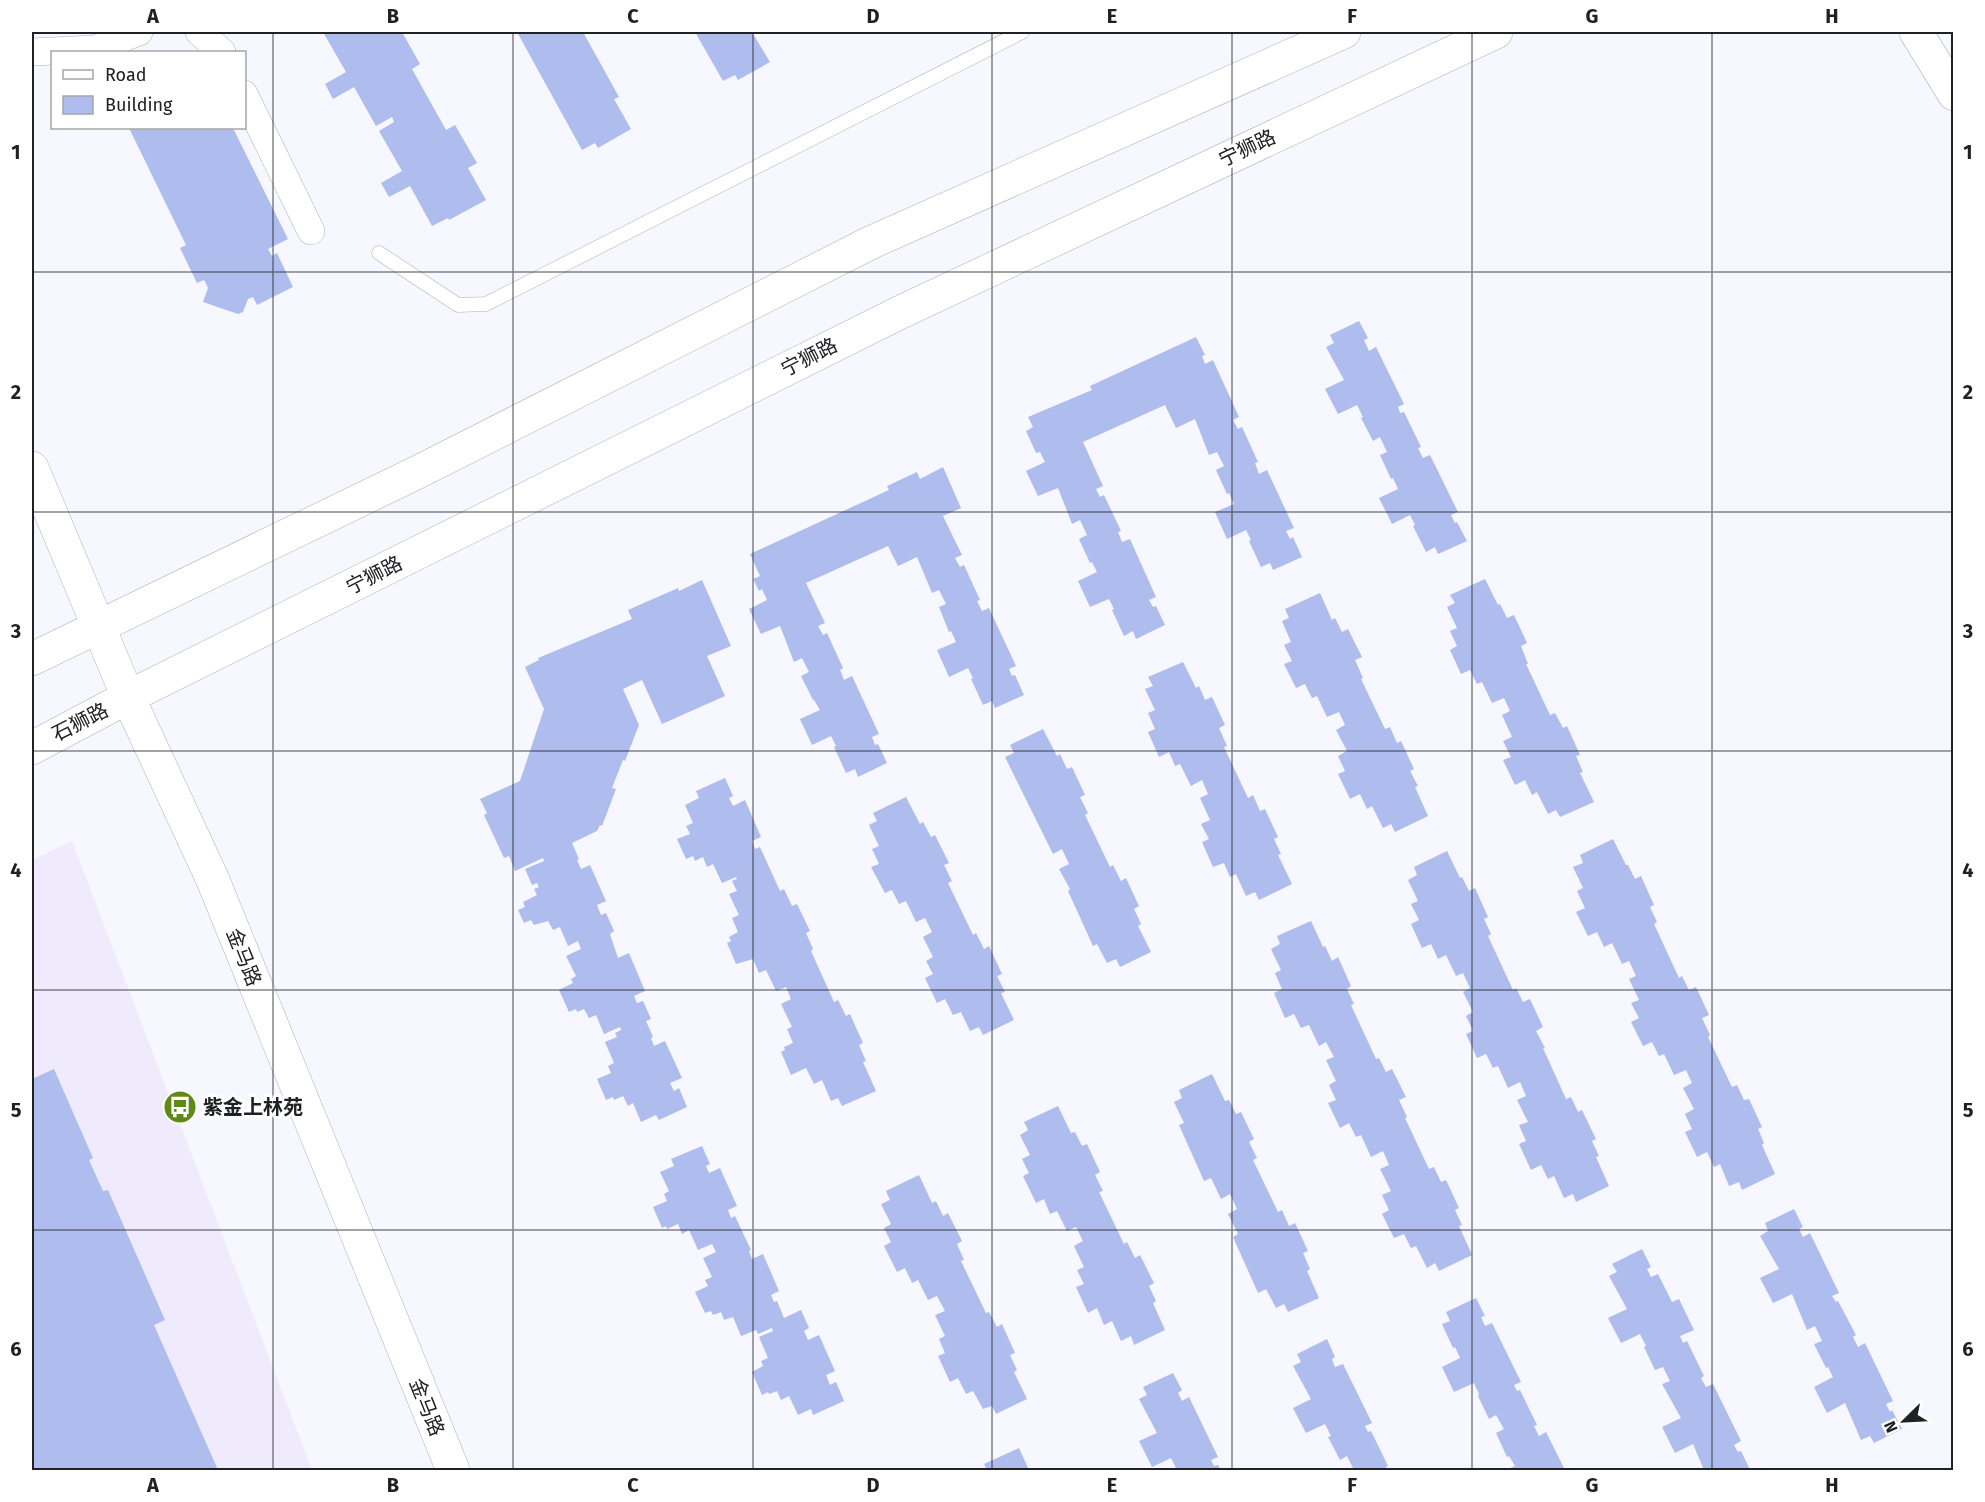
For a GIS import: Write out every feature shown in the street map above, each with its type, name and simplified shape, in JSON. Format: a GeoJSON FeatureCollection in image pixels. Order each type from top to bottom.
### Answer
{"type":"FeatureCollection","features":[{"type":"Feature","properties":{"kind":"main road"},"geometry":{"type":"LineString","coordinates":[[32,659],[429,466],[872,242],[1344,32]]}},
{"type":"Feature","properties":{"kind":"main road","name":"宁狮路"},"geometry":{"type":"LineString","coordinates":[[128,697],[903,310],[1496,32]]}},
{"type":"Feature","properties":{"kind":"main road"},"geometry":{"type":"LineString","coordinates":[[1916,32],[1953,94]]}},
{"type":"Feature","properties":{"kind":"main road","name":"金马路"},"geometry":{"type":"LineString","coordinates":[[32,468],[128,697],[212,878],[449,1460]]}},
{"type":"Feature","properties":{"kind":"main road","name":"石狮路"},"geometry":{"type":"LineString","coordinates":[[32,748],[128,697]]}},
{"type":"Feature","properties":{"kind":"street"},"geometry":{"type":"LineString","coordinates":[[64,51],[95,50],[138,32]]}},
{"type":"Feature","properties":{"kind":"street"},"geometry":{"type":"LineString","coordinates":[[198,32],[221,51]]}},
{"type":"Feature","properties":{"kind":"street"},"geometry":{"type":"LineString","coordinates":[[32,52],[51,51]]}},
{"type":"Feature","properties":{"kind":"street"},"geometry":{"type":"LineString","coordinates":[[246,98],[312,231]]}},
{"type":"Feature","properties":{"kind":"lane"},"geometry":{"type":"LineString","coordinates":[[379,253],[458,305],[486,304],[1022,32]]}},
{"type":"Feature","properties":{"kind":"shaded area"},"geometry":{"type":"Polygon","coordinates":[[[72,841],[312,1470],[32,1470],[32,860],[72,841]]]}},
{"type":"Feature","properties":{"kind":"building"},"geometry":{"type":"Polygon","coordinates":[[[323,32],[402,32],[420,64],[412,69],[446,130],[455,125],[477,163],[468,168],[486,200],[449,220],[448,218],[432,226],[410,186],[389,197],[381,183],[402,171],[379,131],[394,122],[392,117],[376,126],[354,87],[333,99],[325,84],[346,72],[323,32]]]}},
{"type":"Feature","properties":{"kind":"building"},"geometry":{"type":"Polygon","coordinates":[[[517,32],[583,32],[619,97],[614,99],[631,129],[598,148],[595,143],[582,150],[517,32]]]}},
{"type":"Feature","properties":{"kind":"building"},"geometry":{"type":"Polygon","coordinates":[[[695,32],[752,32],[770,62],[738,80],[735,75],[723,81],[695,32]]]}},
{"type":"Feature","properties":{"kind":"building"},"geometry":{"type":"Polygon","coordinates":[[[129,129],[233,129],[288,239],[268,249],[272,256],[277,253],[293,287],[257,305],[253,297],[248,299],[243,312],[238,314],[203,302],[208,288],[204,280],[197,283],[180,248],[186,245],[129,129]]]}},
{"type":"Feature","properties":{"kind":"building"},"geometry":{"type":"Polygon","coordinates":[[[1359,321],[1368,338],[1364,340],[1369,351],[1376,347],[1404,404],[1398,407],[1400,413],[1404,412],[1421,447],[1418,448],[1423,458],[1430,455],[1458,512],[1451,515],[1467,541],[1438,554],[1435,547],[1426,552],[1410,515],[1392,524],[1379,498],[1398,489],[1380,455],[1387,452],[1380,437],[1373,441],[1357,405],[1338,414],[1325,389],[1344,380],[1326,347],[1334,343],[1330,335],[1359,321]]]}},
{"type":"Feature","properties":{"kind":"building"},"geometry":{"type":"Polygon","coordinates":[[[1196,337],[1205,355],[1202,356],[1205,364],[1213,360],[1239,417],[1233,420],[1238,429],[1242,427],[1258,462],[1255,463],[1259,474],[1267,470],[1294,528],[1286,531],[1290,539],[1293,537],[1302,557],[1273,570],[1270,563],[1261,567],[1246,530],[1227,539],[1215,512],[1234,504],[1216,470],[1224,466],[1217,452],[1209,455],[1195,419],[1176,428],[1165,405],[1083,442],[1103,486],[1096,489],[1100,497],[1104,495],[1121,531],[1118,532],[1122,542],[1130,539],[1156,597],[1149,600],[1153,607],[1156,606],[1165,625],[1136,639],[1133,631],[1124,636],[1109,599],[1090,607],[1078,581],[1097,572],[1092,562],[1090,563],[1079,539],[1087,535],[1080,520],[1072,524],[1058,488],[1038,496],[1026,471],[1045,462],[1040,452],[1036,453],[1026,431],[1033,427],[1028,417],[1092,390],[1090,386],[1196,337]]]}},
{"type":"Feature","properties":{"kind":"building"},"geometry":{"type":"Polygon","coordinates":[[[943,467],[961,508],[943,516],[962,555],[955,558],[960,567],[964,565],[980,600],[977,601],[982,611],[989,608],[1016,666],[1009,669],[1012,676],[1015,675],[1024,695],[995,708],[992,701],[983,705],[968,668],[949,677],[937,650],[956,642],[951,631],[949,632],[939,607],[946,604],[939,590],[932,593],[917,557],[898,566],[888,546],[806,583],[825,623],[818,626],[823,635],[827,633],[843,668],[840,670],[844,680],[852,676],[879,734],[872,737],[875,745],[878,744],[887,763],[858,777],[855,769],[846,773],[831,736],[812,745],[800,719],[820,710],[801,676],[809,672],[802,658],[794,662],[780,626],[761,634],[749,609],[767,600],[762,589],[759,591],[753,579],[760,576],[750,554],[889,490],[887,486],[917,472],[920,479],[943,467]]]}},
{"type":"Feature","properties":{"kind":"building"},"geometry":{"type":"Polygon","coordinates":[[[1485,579],[1507,618],[1514,615],[1527,643],[1521,646],[1528,664],[1526,664],[1550,715],[1555,713],[1563,728],[1567,726],[1580,755],[1576,756],[1583,772],[1580,773],[1594,802],[1560,817],[1556,810],[1548,814],[1537,792],[1532,795],[1525,780],[1515,785],[1503,760],[1511,757],[1503,741],[1512,737],[1502,715],[1510,711],[1504,698],[1492,703],[1482,682],[1477,684],[1470,670],[1461,674],[1450,650],[1457,646],[1450,631],[1457,628],[1447,607],[1455,603],[1450,595],[1485,579]]]}},
{"type":"Feature","properties":{"kind":"building"},"geometry":{"type":"Polygon","coordinates":[[[702,580],[731,646],[707,656],[725,696],[662,724],[642,680],[623,689],[639,725],[612,788],[616,789],[602,826],[600,825],[597,831],[572,843],[581,869],[590,865],[606,901],[597,905],[601,915],[606,913],[614,931],[610,934],[618,958],[629,953],[645,991],[634,996],[637,1003],[643,1001],[651,1019],[646,1021],[654,1046],[665,1041],[682,1078],[670,1083],[674,1091],[679,1088],[687,1107],[659,1120],[656,1115],[641,1122],[633,1103],[628,1106],[623,1096],[614,1100],[613,1097],[606,1100],[597,1079],[611,1073],[608,1066],[614,1063],[605,1042],[617,1037],[615,1033],[621,1030],[620,1027],[604,1034],[596,1015],[589,1018],[584,1009],[569,1012],[559,990],[573,983],[571,979],[576,976],[566,956],[581,949],[578,941],[568,946],[560,927],[553,930],[548,921],[534,925],[531,920],[524,923],[518,910],[525,907],[523,902],[537,895],[534,889],[539,887],[537,883],[532,885],[525,869],[544,861],[543,858],[515,871],[509,856],[504,858],[484,815],[487,813],[480,799],[520,781],[544,709],[525,667],[539,660],[538,658],[632,619],[628,610],[702,580]]]}},
{"type":"Feature","properties":{"kind":"building"},"geometry":{"type":"Polygon","coordinates":[[[1320,593],[1332,620],[1335,618],[1342,632],[1348,629],[1362,657],[1355,660],[1363,678],[1361,679],[1385,729],[1390,727],[1397,743],[1401,741],[1414,769],[1410,771],[1418,786],[1415,787],[1428,816],[1395,832],[1391,824],[1383,828],[1372,806],[1367,809],[1360,794],[1350,799],[1338,774],[1345,771],[1338,756],[1347,751],[1336,730],[1345,725],[1339,712],[1327,717],[1317,696],[1312,698],[1305,684],[1296,688],[1284,664],[1292,661],[1284,645],[1291,642],[1282,621],[1289,618],[1285,609],[1320,593]]]}},
{"type":"Feature","properties":{"kind":"building"},"geometry":{"type":"Polygon","coordinates":[[[1183,662],[1196,688],[1199,686],[1205,700],[1212,697],[1225,725],[1219,728],[1227,746],[1224,747],[1248,798],[1253,795],[1260,811],[1265,809],[1278,837],[1274,839],[1281,854],[1278,855],[1292,884],[1259,900],[1255,892],[1246,896],[1236,874],[1230,877],[1224,863],[1213,867],[1202,842],[1209,839],[1201,824],[1210,820],[1200,798],[1208,794],[1202,780],[1191,786],[1180,764],[1175,766],[1169,752],[1159,757],[1148,732],[1155,729],[1148,713],[1155,710],[1145,689],[1153,686],[1148,677],[1183,662]]]}},
{"type":"Feature","properties":{"kind":"building"},"geometry":{"type":"Polygon","coordinates":[[[1043,729],[1057,756],[1060,754],[1067,769],[1072,767],[1085,795],[1080,797],[1088,813],[1085,815],[1110,867],[1113,865],[1121,881],[1126,878],[1139,906],[1134,909],[1141,924],[1138,926],[1151,952],[1120,967],[1116,959],[1107,963],[1097,944],[1093,946],[1068,891],[1070,889],[1059,869],[1069,864],[1062,849],[1053,854],[1005,757],[1014,753],[1010,745],[1043,729]]]}},
{"type":"Feature","properties":{"kind":"building"},"geometry":{"type":"Polygon","coordinates":[[[725,778],[733,796],[729,798],[733,806],[745,800],[761,837],[752,841],[755,849],[760,847],[780,891],[784,889],[792,906],[797,904],[810,931],[806,933],[813,949],[811,951],[834,1002],[838,1000],[846,1016],[850,1014],[863,1043],[859,1045],[866,1061],[863,1062],[876,1091],[842,1106],[838,1098],[831,1101],[822,1080],[814,1084],[806,1068],[791,1075],[781,1052],[785,1050],[784,1047],[793,1043],[787,1029],[792,1027],[781,1004],[791,999],[786,987],[776,991],[766,970],[759,973],[753,959],[736,964],[727,943],[731,941],[729,937],[738,932],[732,918],[739,915],[729,894],[737,891],[732,881],[737,879],[736,877],[722,883],[713,864],[707,867],[703,857],[695,861],[693,856],[686,859],[677,839],[690,834],[686,826],[693,823],[685,805],[699,798],[696,791],[725,778]]]}},
{"type":"Feature","properties":{"kind":"building"},"geometry":{"type":"Polygon","coordinates":[[[906,797],[920,824],[923,822],[931,837],[935,835],[949,863],[944,865],[952,881],[948,883],[973,935],[976,933],[984,949],[989,946],[1002,974],[997,976],[1005,992],[1001,993],[1014,1020],[983,1035],[979,1027],[970,1031],[961,1012],[953,1015],[945,999],[937,1003],[925,978],[933,974],[926,961],[933,957],[923,937],[932,932],[925,918],[916,922],[906,901],[899,904],[892,890],[885,893],[871,867],[879,864],[872,849],[879,846],[869,825],[877,821],[873,813],[906,797]]]}},
{"type":"Feature","properties":{"kind":"building"},"geometry":{"type":"Polygon","coordinates":[[[1613,839],[1635,879],[1641,876],[1654,905],[1650,907],[1657,922],[1654,924],[1679,978],[1682,976],[1689,990],[1696,987],[1709,1015],[1702,1018],[1710,1035],[1708,1037],[1732,1087],[1737,1085],[1744,1100],[1749,1099],[1762,1127],[1758,1129],[1764,1143],[1762,1145],[1775,1174],[1742,1190],[1739,1182],[1729,1186],[1720,1164],[1714,1167],[1707,1152],[1697,1157],[1685,1132],[1692,1129],[1685,1114],[1694,1109],[1683,1088],[1692,1083],[1686,1070],[1674,1075],[1664,1054],[1659,1056],[1652,1042],[1643,1046],[1631,1022],[1639,1018],[1631,1003],[1639,1000],[1629,979],[1636,976],[1629,961],[1622,964],[1612,943],[1604,947],[1597,932],[1588,936],[1576,912],[1585,908],[1577,891],[1583,888],[1573,867],[1583,863],[1580,855],[1613,839]]]}},
{"type":"Feature","properties":{"kind":"building"},"geometry":{"type":"Polygon","coordinates":[[[1447,851],[1469,891],[1475,888],[1488,917],[1484,919],[1491,934],[1488,936],[1513,990],[1516,988],[1523,1002],[1530,999],[1543,1027],[1536,1031],[1566,1099],[1571,1097],[1578,1112],[1582,1110],[1596,1139],[1592,1141],[1599,1156],[1596,1157],[1609,1186],[1576,1202],[1573,1194],[1564,1198],[1554,1176],[1548,1179],[1541,1165],[1531,1170],[1519,1144],[1526,1141],[1519,1125],[1528,1122],[1517,1100],[1526,1096],[1520,1082],[1508,1088],[1498,1066],[1493,1068],[1486,1054],[1477,1058],[1466,1034],[1473,1031],[1466,1016],[1473,1012],[1463,992],[1470,988],[1463,973],[1456,976],[1446,955],[1438,959],[1431,944],[1422,948],[1411,924],[1419,920],[1411,904],[1418,901],[1408,880],[1417,875],[1414,867],[1447,851]]]}},
{"type":"Feature","properties":{"kind":"building"},"geometry":{"type":"Polygon","coordinates":[[[1311,921],[1332,961],[1338,957],[1351,986],[1347,989],[1354,1004],[1351,1005],[1376,1059],[1379,1058],[1386,1072],[1392,1069],[1406,1097],[1399,1100],[1429,1169],[1434,1167],[1441,1182],[1446,1180],[1459,1208],[1455,1210],[1462,1225],[1459,1226],[1472,1255],[1439,1271],[1435,1263],[1427,1268],[1416,1246],[1411,1248],[1404,1234],[1394,1238],[1382,1214],[1389,1210],[1382,1195],[1391,1191],[1380,1169],[1389,1165],[1383,1151],[1371,1157],[1361,1135],[1356,1137],[1349,1123],[1340,1128],[1328,1103],[1336,1100],[1329,1085],[1336,1081],[1326,1060],[1334,1057],[1326,1042],[1319,1046],[1309,1025],[1301,1028],[1294,1014],[1285,1018],[1274,993],[1282,989],[1275,973],[1281,970],[1271,949],[1280,944],[1277,936],[1311,921]]]}},
{"type":"Feature","properties":{"kind":"building"},"geometry":{"type":"Polygon","coordinates":[[[54,1069],[93,1158],[89,1160],[103,1191],[108,1190],[165,1320],[154,1325],[218,1470],[32,1470],[32,1079],[54,1069]]]}},
{"type":"Feature","properties":{"kind":"building"},"geometry":{"type":"Polygon","coordinates":[[[1212,1074],[1225,1101],[1229,1100],[1236,1114],[1241,1112],[1254,1139],[1249,1142],[1257,1158],[1253,1160],[1278,1212],[1282,1210],[1289,1226],[1295,1223],[1308,1251],[1303,1253],[1310,1269],[1307,1271],[1319,1298],[1288,1312],[1284,1304],[1276,1308],[1266,1289],[1258,1293],[1233,1237],[1238,1234],[1228,1214],[1237,1209],[1230,1194],[1221,1199],[1211,1178],[1204,1181],[1179,1125],[1184,1123],[1174,1102],[1182,1098],[1179,1090],[1212,1074]]]}},
{"type":"Feature","properties":{"kind":"building"},"geometry":{"type":"Polygon","coordinates":[[[1058,1106],[1071,1133],[1075,1132],[1082,1146],[1087,1144],[1100,1172],[1095,1175],[1103,1191],[1099,1192],[1124,1244],[1127,1242],[1135,1258],[1140,1255],[1154,1283],[1149,1286],[1156,1301],[1153,1303],[1165,1330],[1134,1345],[1131,1336],[1121,1341],[1112,1321],[1104,1325],[1097,1308],[1088,1313],[1076,1287],[1084,1284],[1077,1270],[1084,1267],[1074,1246],[1083,1241],[1076,1227],[1067,1231],[1057,1211],[1050,1214],[1044,1199],[1036,1203],[1023,1176],[1029,1173],[1022,1159],[1030,1155],[1020,1135],[1028,1130],[1024,1122],[1058,1106]]]}},
{"type":"Feature","properties":{"kind":"building"},"geometry":{"type":"Polygon","coordinates":[[[702,1146],[710,1164],[706,1166],[709,1173],[720,1168],[737,1206],[728,1210],[731,1218],[735,1216],[751,1250],[749,1251],[752,1259],[763,1254],[779,1291],[771,1295],[774,1302],[777,1301],[784,1318],[801,1310],[809,1328],[804,1331],[808,1340],[819,1335],[835,1371],[826,1375],[830,1385],[836,1382],[844,1401],[813,1415],[811,1409],[798,1415],[789,1396],[781,1400],[777,1391],[762,1395],[752,1372],[763,1366],[761,1361],[768,1358],[759,1337],[773,1331],[772,1328],[758,1334],[756,1330],[741,1336],[733,1317],[724,1320],[721,1312],[713,1315],[711,1311],[705,1313],[695,1292],[708,1286],[705,1280],[712,1277],[703,1258],[716,1252],[712,1244],[698,1250],[689,1230],[682,1234],[678,1224],[667,1229],[666,1226],[662,1228],[653,1207],[667,1201],[664,1194],[669,1191],[660,1172],[674,1166],[671,1159],[702,1146]]]}},
{"type":"Feature","properties":{"kind":"building"},"geometry":{"type":"Polygon","coordinates":[[[919,1175],[932,1203],[936,1201],[943,1216],[948,1213],[962,1241],[957,1244],[964,1260],[961,1261],[986,1313],[989,1312],[997,1327],[1002,1324],[1015,1353],[1010,1355],[1017,1370],[1014,1372],[1027,1399],[996,1414],[992,1406],[983,1409],[973,1391],[966,1394],[958,1378],[950,1382],[938,1356],[945,1353],[939,1339],[945,1336],[935,1315],[945,1311],[937,1296],[928,1300],[918,1280],[912,1283],[905,1268],[897,1272],[884,1246],[891,1242],[884,1228],[891,1224],[881,1204],[890,1200],[886,1191],[919,1175]]]}},
{"type":"Feature","properties":{"kind":"building"},"geometry":{"type":"Polygon","coordinates":[[[1794,1209],[1803,1227],[1799,1229],[1803,1237],[1810,1233],[1839,1293],[1832,1296],[1836,1302],[1838,1301],[1856,1335],[1853,1337],[1858,1347],[1865,1343],[1893,1401],[1886,1404],[1890,1412],[1892,1410],[1902,1429],[1874,1443],[1870,1436],[1861,1440],[1845,1403],[1827,1413],[1814,1387],[1833,1377],[1814,1344],[1822,1341],[1815,1326],[1807,1330],[1792,1294],[1773,1303],[1760,1278],[1779,1269],[1760,1236],[1768,1231],[1765,1223],[1794,1209]]]}},
{"type":"Feature","properties":{"kind":"building"},"geometry":{"type":"Polygon","coordinates":[[[1642,1249],[1651,1267],[1647,1269],[1651,1277],[1658,1274],[1672,1302],[1679,1299],[1694,1330],[1680,1336],[1683,1343],[1687,1341],[1704,1376],[1701,1378],[1706,1387],[1713,1384],[1741,1441],[1734,1445],[1738,1452],[1741,1451],[1750,1470],[1704,1470],[1693,1444],[1675,1453],[1662,1427],[1681,1418],[1662,1384],[1670,1381],[1663,1367],[1655,1370],[1640,1334],[1621,1343],[1608,1318],[1627,1309],[1609,1276],[1617,1272],[1612,1264],[1642,1249]]]}},
{"type":"Feature","properties":{"kind":"building"},"geometry":{"type":"Polygon","coordinates":[[[1476,1298],[1485,1316],[1481,1317],[1485,1326],[1492,1323],[1521,1382],[1514,1385],[1517,1391],[1520,1390],[1537,1425],[1534,1426],[1539,1436],[1546,1432],[1565,1470],[1506,1470],[1515,1466],[1509,1456],[1507,1457],[1496,1433],[1504,1429],[1496,1415],[1489,1419],[1474,1383],[1454,1392],[1442,1367],[1460,1358],[1442,1324],[1450,1321],[1446,1312],[1476,1298]]]}},
{"type":"Feature","properties":{"kind":"building"},"geometry":{"type":"Polygon","coordinates":[[[1327,1339],[1335,1357],[1332,1359],[1335,1367],[1343,1364],[1372,1423],[1365,1426],[1368,1432],[1371,1431],[1388,1466],[1387,1470],[1354,1470],[1347,1456],[1340,1460],[1328,1437],[1331,1436],[1325,1424],[1306,1433],[1293,1408],[1311,1399],[1293,1366],[1301,1362],[1297,1354],[1327,1339]]]}},
{"type":"Feature","properties":{"kind":"building"},"geometry":{"type":"Polygon","coordinates":[[[1173,1373],[1182,1390],[1178,1393],[1182,1401],[1189,1397],[1218,1457],[1211,1460],[1214,1466],[1218,1465],[1221,1470],[1177,1470],[1171,1458],[1152,1467],[1139,1441],[1157,1433],[1139,1399],[1147,1395],[1143,1387],[1173,1373]]]}},
{"type":"Feature","properties":{"kind":"building"},"geometry":{"type":"Polygon","coordinates":[[[1019,1448],[1029,1470],[987,1470],[984,1464],[1019,1448]]]}},
{"type":"Feature","properties":{"kind":"place","name":"紫金上林苑"},"geometry":{"type":"Point","coordinates":[180,1107]}}]}
